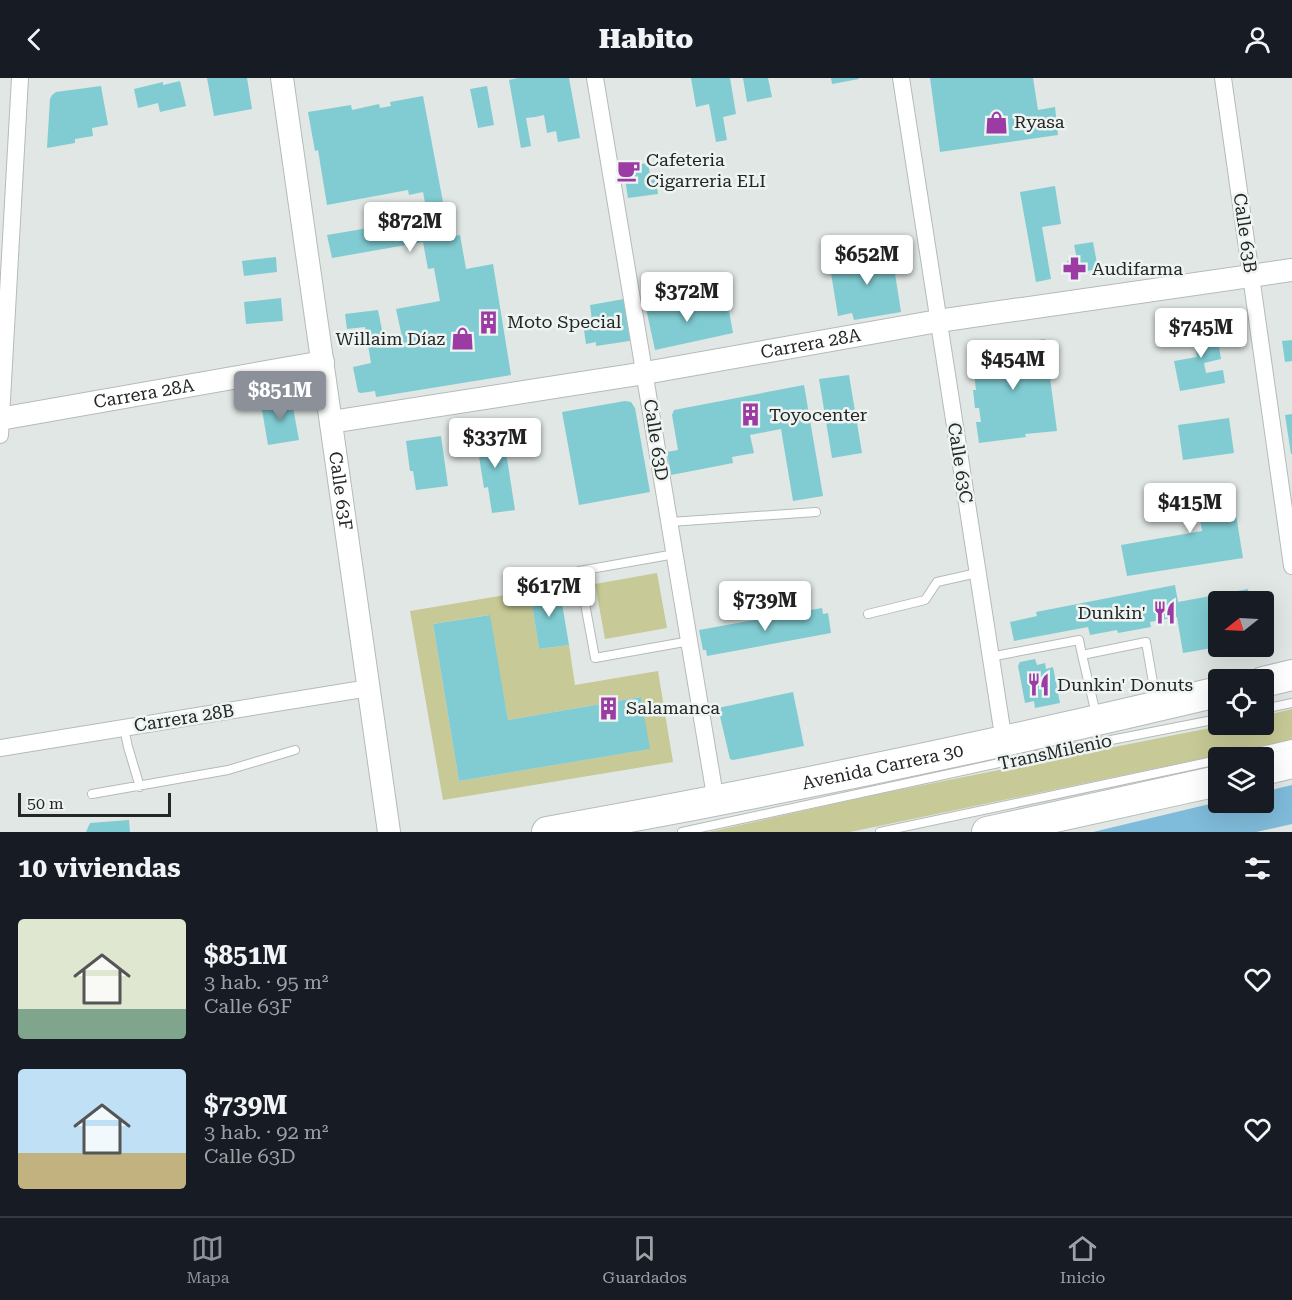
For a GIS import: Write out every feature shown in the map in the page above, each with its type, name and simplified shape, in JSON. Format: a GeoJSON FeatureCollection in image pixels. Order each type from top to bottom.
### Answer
{"type":"FeatureCollection","features":[{"type":"Feature","properties":{"kind":"highway"},"geometry":{"type":"LineString","coordinates":[[1274,679],[1292,675]]}},
{"type":"Feature","properties":{"kind":"highway","name":"Avenida Carrera 30"},"geometry":{"type":"LineString","coordinates":[[547,832],[716,802],[1004,742],[1208,695]]}},
{"type":"Feature","properties":{"kind":"highway"},"geometry":{"type":"LineString","coordinates":[[1274,767],[1292,763]]}},
{"type":"Feature","properties":{"kind":"highway"},"geometry":{"type":"LineString","coordinates":[[987,832],[1208,783]]}},
{"type":"Feature","properties":{"kind":"street"},"geometry":{"type":"LineString","coordinates":[[0,424],[20,78]]}},
{"type":"Feature","properties":{"kind":"street","name":"Calle 63F"},"geometry":{"type":"LineString","coordinates":[[282,78],[388,832]]}},
{"type":"Feature","properties":{"kind":"street","name":"Calle 63D"},"geometry":{"type":"LineString","coordinates":[[595,78],[716,802]]}},
{"type":"Feature","properties":{"kind":"street","name":"Calle 63C"},"geometry":{"type":"LineString","coordinates":[[901,78],[1004,742]]}},
{"type":"Feature","properties":{"kind":"street","name":"Calle 63B"},"geometry":{"type":"LineString","coordinates":[[1223,78],[1292,566]]}},
{"type":"Feature","properties":{"kind":"street","name":"Carrera 28A"},"geometry":{"type":"LineString","coordinates":[[332,422],[645,373],[938,321],[1292,270]]}},
{"type":"Feature","properties":{"kind":"street","name":"Carrera 28A"},"geometry":{"type":"LineString","coordinates":[[0,424],[323,362]]}},
{"type":"Feature","properties":{"kind":"street","name":"Carrera 28B"},"geometry":{"type":"LineString","coordinates":[[0,748],[369,688]]}},
{"type":"Feature","properties":{"kind":"lane"},"geometry":{"type":"LineString","coordinates":[[670,522],[816,512]]}},
{"type":"Feature","properties":{"kind":"lane"},"geometry":{"type":"LineString","coordinates":[[675,554],[579,571],[595,658],[690,641]]}},
{"type":"Feature","properties":{"kind":"lane"},"geometry":{"type":"LineString","coordinates":[[868,614],[925,600],[937,582],[977,573]]}},
{"type":"Feature","properties":{"kind":"lane"},"geometry":{"type":"LineString","coordinates":[[990,657],[1079,640],[1098,721]]}},
{"type":"Feature","properties":{"kind":"lane"},"geometry":{"type":"LineString","coordinates":[[1082,655],[1146,642],[1157,707]]}},
{"type":"Feature","properties":{"kind":"lane"},"geometry":{"type":"LineString","coordinates":[[1274,707],[1292,703]]}},
{"type":"Feature","properties":{"kind":"lane","name":"TransMilenio"},"geometry":{"type":"LineString","coordinates":[[682,832],[1208,720]]}},
{"type":"Feature","properties":{"kind":"lane"},"geometry":{"type":"LineString","coordinates":[[124,728],[140,787]]}},
{"type":"Feature","properties":{"kind":"lane"},"geometry":{"type":"LineString","coordinates":[[1274,748],[1292,744]]}},
{"type":"Feature","properties":{"kind":"lane"},"geometry":{"type":"LineString","coordinates":[[92,794],[228,770],[295,750]]}},
{"type":"Feature","properties":{"kind":"lane"},"geometry":{"type":"LineString","coordinates":[[880,832],[1208,762]]}},
{"type":"Feature","properties":{"kind":"green space"},"geometry":{"type":"Polygon","coordinates":[[[657,573],[667,628],[605,639],[595,584],[657,573]]]}},
{"type":"Feature","properties":{"kind":"green space"},"geometry":{"type":"Polygon","coordinates":[[[530,591],[539,649],[569,645],[575,685],[658,671],[673,762],[443,800],[410,611],[530,591]],[[489,615],[433,624],[459,781],[649,749],[641,697],[508,720],[489,615]]]}},
{"type":"Feature","properties":{"kind":"green space"},"geometry":{"type":"Polygon","coordinates":[[[1292,709],[1292,740],[1258,747],[1208,747],[1208,757],[850,832],[709,832],[883,793],[1208,728],[1208,735],[1274,735],[1274,713],[1292,709]]]}},
{"type":"Feature","properties":{"kind":"water"},"geometry":{"type":"Polygon","coordinates":[[[1292,785],[1292,824],[1256,832],[1093,832],[1208,804],[1208,813],[1274,813],[1274,789],[1292,785]]]}},
{"type":"Feature","properties":{"kind":"building"},"geometry":{"type":"Polygon","coordinates":[[[207,78],[247,78],[252,109],[214,116],[207,78]]]}},
{"type":"Feature","properties":{"kind":"building"},"geometry":{"type":"Polygon","coordinates":[[[569,78],[580,138],[558,142],[556,131],[547,133],[544,115],[526,118],[531,146],[521,148],[509,80],[569,78]]]}},
{"type":"Feature","properties":{"kind":"building"},"geometry":{"type":"Polygon","coordinates":[[[691,78],[730,78],[736,114],[723,117],[727,140],[716,142],[709,104],[696,107],[691,78]]]}},
{"type":"Feature","properties":{"kind":"building"},"geometry":{"type":"Polygon","coordinates":[[[743,78],[768,78],[772,97],[747,102],[743,78]]]}},
{"type":"Feature","properties":{"kind":"building"},"geometry":{"type":"Polygon","coordinates":[[[831,78],[858,78],[859,79],[832,84],[831,78]]]}},
{"type":"Feature","properties":{"kind":"building","name":"Ryasa"},"geometry":{"type":"Polygon","coordinates":[[[930,78],[1033,78],[1038,110],[1055,107],[1058,135],[940,152],[930,78]]]}},
{"type":"Feature","properties":{"kind":"building"},"geometry":{"type":"Polygon","coordinates":[[[180,81],[186,106],[160,112],[158,103],[138,108],[134,89],[163,82],[163,85],[180,81]]]}},
{"type":"Feature","properties":{"kind":"building"},"geometry":{"type":"Polygon","coordinates":[[[101,86],[108,125],[92,128],[93,136],[75,139],[75,143],[47,148],[52,95],[56,92],[101,86]]]}},
{"type":"Feature","properties":{"kind":"building"},"geometry":{"type":"Polygon","coordinates":[[[487,86],[494,125],[478,128],[470,89],[487,86]]]}},
{"type":"Feature","properties":{"kind":"building"},"geometry":{"type":"Polygon","coordinates":[[[423,96],[446,218],[437,220],[440,239],[460,235],[466,269],[493,264],[511,375],[376,397],[375,391],[358,392],[353,367],[371,363],[365,327],[347,329],[345,314],[378,310],[384,340],[402,337],[396,309],[440,301],[434,268],[428,269],[423,242],[332,258],[327,235],[428,218],[423,192],[409,195],[408,190],[327,205],[318,150],[315,151],[308,112],[351,105],[352,110],[379,104],[380,108],[391,106],[390,102],[423,96]]]}},
{"type":"Feature","properties":{"kind":"building"},"geometry":{"type":"Polygon","coordinates":[[[648,163],[651,180],[656,179],[658,194],[628,198],[623,167],[648,163]]]}},
{"type":"Feature","properties":{"kind":"building"},"geometry":{"type":"Polygon","coordinates":[[[1055,186],[1061,224],[1042,227],[1051,279],[1036,282],[1020,192],[1055,186]]]}},
{"type":"Feature","properties":{"kind":"building"},"geometry":{"type":"Polygon","coordinates":[[[1093,242],[1098,269],[1069,274],[1067,261],[1077,259],[1074,245],[1093,242]]]}},
{"type":"Feature","properties":{"kind":"building"},"geometry":{"type":"Polygon","coordinates":[[[891,248],[901,312],[854,320],[852,313],[838,316],[831,273],[846,270],[843,256],[891,248]]]}},
{"type":"Feature","properties":{"kind":"building"},"geometry":{"type":"Polygon","coordinates":[[[276,257],[277,272],[244,276],[242,261],[276,257]]]}},
{"type":"Feature","properties":{"kind":"building"},"geometry":{"type":"Polygon","coordinates":[[[281,298],[283,321],[246,324],[244,302],[281,298]]]}},
{"type":"Feature","properties":{"kind":"building"},"geometry":{"type":"Polygon","coordinates":[[[630,298],[636,340],[596,346],[596,342],[586,344],[583,323],[592,321],[590,305],[630,298]]]}},
{"type":"Feature","properties":{"kind":"building"},"geometry":{"type":"Polygon","coordinates":[[[696,300],[698,310],[728,305],[733,333],[655,350],[646,308],[696,300]]]}},
{"type":"Feature","properties":{"kind":"building"},"geometry":{"type":"Polygon","coordinates":[[[1214,318],[1221,359],[1204,363],[1206,373],[1223,370],[1225,383],[1180,391],[1174,361],[1197,357],[1191,322],[1214,318]]]}},
{"type":"Feature","properties":{"kind":"building"},"geometry":{"type":"Polygon","coordinates":[[[1045,339],[1057,431],[1025,434],[1026,437],[979,443],[976,422],[981,422],[979,408],[975,408],[973,390],[976,390],[971,349],[1045,339]]]}},
{"type":"Feature","properties":{"kind":"building"},"geometry":{"type":"Polygon","coordinates":[[[1292,340],[1292,361],[1285,362],[1282,341],[1292,340]]]}},
{"type":"Feature","properties":{"kind":"building"},"geometry":{"type":"Polygon","coordinates":[[[849,375],[862,453],[832,458],[819,379],[849,375]]]}},
{"type":"Feature","properties":{"kind":"building"},"geometry":{"type":"Polygon","coordinates":[[[804,385],[823,496],[793,501],[781,429],[750,435],[754,453],[732,457],[733,463],[671,475],[667,452],[678,450],[672,415],[674,410],[804,385]]]}},
{"type":"Feature","properties":{"kind":"building"},"geometry":{"type":"Polygon","coordinates":[[[288,399],[292,402],[299,440],[268,445],[261,404],[288,399]]]}},
{"type":"Feature","properties":{"kind":"building"},"geometry":{"type":"Polygon","coordinates":[[[625,401],[631,402],[635,408],[650,492],[579,505],[562,412],[625,401]]]}},
{"type":"Feature","properties":{"kind":"building"},"geometry":{"type":"Polygon","coordinates":[[[1292,414],[1292,454],[1291,454],[1285,415],[1292,414]]]}},
{"type":"Feature","properties":{"kind":"building"},"geometry":{"type":"Polygon","coordinates":[[[1229,418],[1234,453],[1183,460],[1178,425],[1229,418]]]}},
{"type":"Feature","properties":{"kind":"building"},"geometry":{"type":"Polygon","coordinates":[[[502,426],[515,510],[492,513],[488,487],[484,488],[475,431],[502,426]]]}},
{"type":"Feature","properties":{"kind":"building"},"geometry":{"type":"Polygon","coordinates":[[[441,436],[448,486],[416,490],[413,471],[410,471],[406,441],[441,436]]]}},
{"type":"Feature","properties":{"kind":"building"},"geometry":{"type":"Polygon","coordinates":[[[1231,484],[1243,558],[1127,576],[1121,545],[1202,531],[1199,512],[1158,518],[1155,496],[1231,484]]]}},
{"type":"Feature","properties":{"kind":"building"},"geometry":{"type":"Polygon","coordinates":[[[1175,585],[1178,602],[1208,596],[1208,649],[1183,653],[1177,617],[1150,622],[1151,627],[1118,633],[1117,630],[1090,635],[1088,627],[1014,641],[1010,622],[1037,616],[1036,612],[1175,585]]]}},
{"type":"Feature","properties":{"kind":"building"},"geometry":{"type":"Polygon","coordinates":[[[559,586],[569,645],[539,649],[530,591],[559,586]]]}},
{"type":"Feature","properties":{"kind":"building"},"geometry":{"type":"Polygon","coordinates":[[[822,608],[823,614],[828,613],[831,633],[707,656],[706,650],[703,650],[699,630],[822,608]]]}},
{"type":"Feature","properties":{"kind":"building","name":"Salamanca"},"geometry":{"type":"Polygon","coordinates":[[[490,615],[508,720],[641,697],[650,749],[459,781],[433,624],[490,615]]]}},
{"type":"Feature","properties":{"kind":"building","name":"Dunkin' Donuts"},"geometry":{"type":"Polygon","coordinates":[[[1035,659],[1037,665],[1045,663],[1046,669],[1053,667],[1060,703],[1035,708],[1034,701],[1025,703],[1018,666],[1020,662],[1035,659]]]}},
{"type":"Feature","properties":{"kind":"building"},"geometry":{"type":"Polygon","coordinates":[[[793,692],[804,746],[730,759],[718,708],[793,692]]]}},
{"type":"Feature","properties":{"kind":"building"},"geometry":{"type":"Polygon","coordinates":[[[129,820],[130,832],[86,832],[90,823],[129,820]]]}},
{"type":"Feature","properties":{"kind":"place","name":"Ryasa"},"geometry":{"type":"Point","coordinates":[996,122]}},
{"type":"Feature","properties":{"kind":"place","name":"Cafeteria Cigarreria ELI"},"geometry":{"type":"Point","coordinates":[628,170]}},
{"type":"Feature","properties":{"kind":"place","name":"Audifarma"},"geometry":{"type":"Point","coordinates":[1074,269]}},
{"type":"Feature","properties":{"kind":"place","name":"Moto Special"},"geometry":{"type":"Point","coordinates":[489,322]}},
{"type":"Feature","properties":{"kind":"place","name":"Willaim Díaz"},"geometry":{"type":"Point","coordinates":[463,339]}},
{"type":"Feature","properties":{"kind":"place","name":"Toyocenter"},"geometry":{"type":"Point","coordinates":[751,415]}},
{"type":"Feature","properties":{"kind":"place","name":"Dunkin'"},"geometry":{"type":"Point","coordinates":[1164,613]}},
{"type":"Feature","properties":{"kind":"place","name":"Dunkin' Donuts"},"geometry":{"type":"Point","coordinates":[1039,685]}},
{"type":"Feature","properties":{"kind":"place","name":"Salamanca"},"geometry":{"type":"Point","coordinates":[608,708]}}]}
